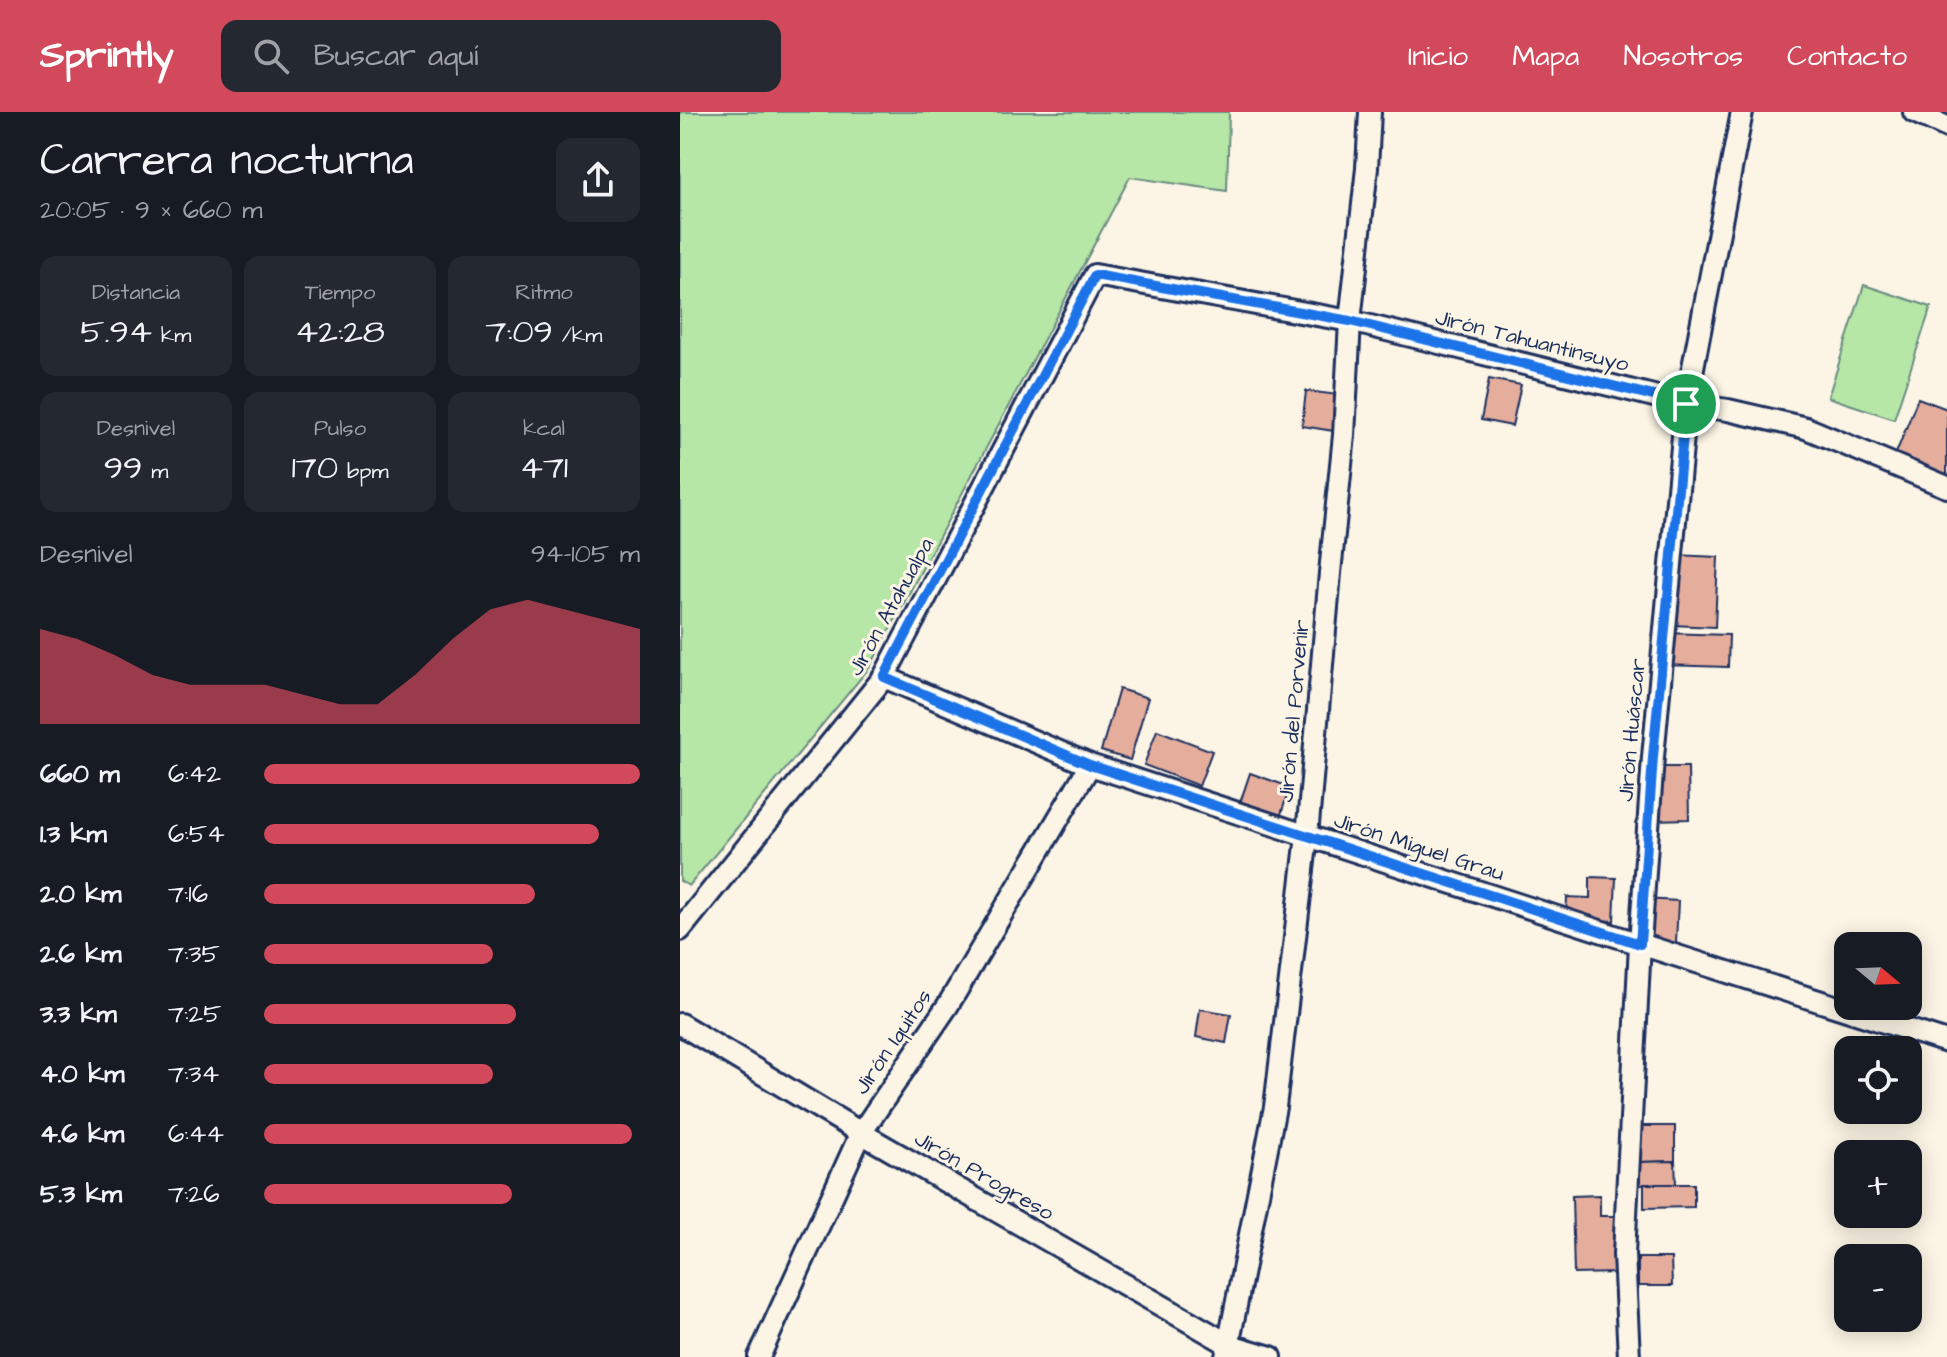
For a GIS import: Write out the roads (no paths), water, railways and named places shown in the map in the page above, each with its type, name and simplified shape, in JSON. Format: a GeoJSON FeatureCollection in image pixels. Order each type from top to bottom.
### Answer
{"type":"FeatureCollection","features":[{"type":"Feature","properties":{"kind":"street","name":"Jirón del Porvenir"},"geometry":{"type":"LineString","coordinates":[[1228,1351],[1275,1107],[1307,836],[1370,112]]}},
{"type":"Feature","properties":{"kind":"street","name":"Jirón Huáscar"},"geometry":{"type":"LineString","coordinates":[[1629,1357],[1624,1254],[1653,757],[1686,404],[1742,112]]}},
{"type":"Feature","properties":{"kind":"street"},"geometry":{"type":"LineString","coordinates":[[1914,112],[1947,127]]}},
{"type":"Feature","properties":{"kind":"street","name":"Jirón Tahuantinsuyo"},"geometry":{"type":"LineString","coordinates":[[1095,275],[1350,321],[1686,404],[1806,428],[1947,487]]}},
{"type":"Feature","properties":{"kind":"street","name":"Jirón Atahualpa"},"geometry":{"type":"LineString","coordinates":[[680,930],[884,677],[1095,275]]}},
{"type":"Feature","properties":{"kind":"street","name":"Jirón Miguel Grau"},"geometry":{"type":"LineString","coordinates":[[884,677],[1090,765],[1947,1042]]}},
{"type":"Feature","properties":{"kind":"street","name":"Jirón Iquitos"},"geometry":{"type":"LineString","coordinates":[[759,1357],[861,1133],[948,1005],[1090,765]]}},
{"type":"Feature","properties":{"kind":"street","name":"Jirón Progreso"},"geometry":{"type":"LineString","coordinates":[[680,1024],[1228,1351],[1271,1357]]}}]}
